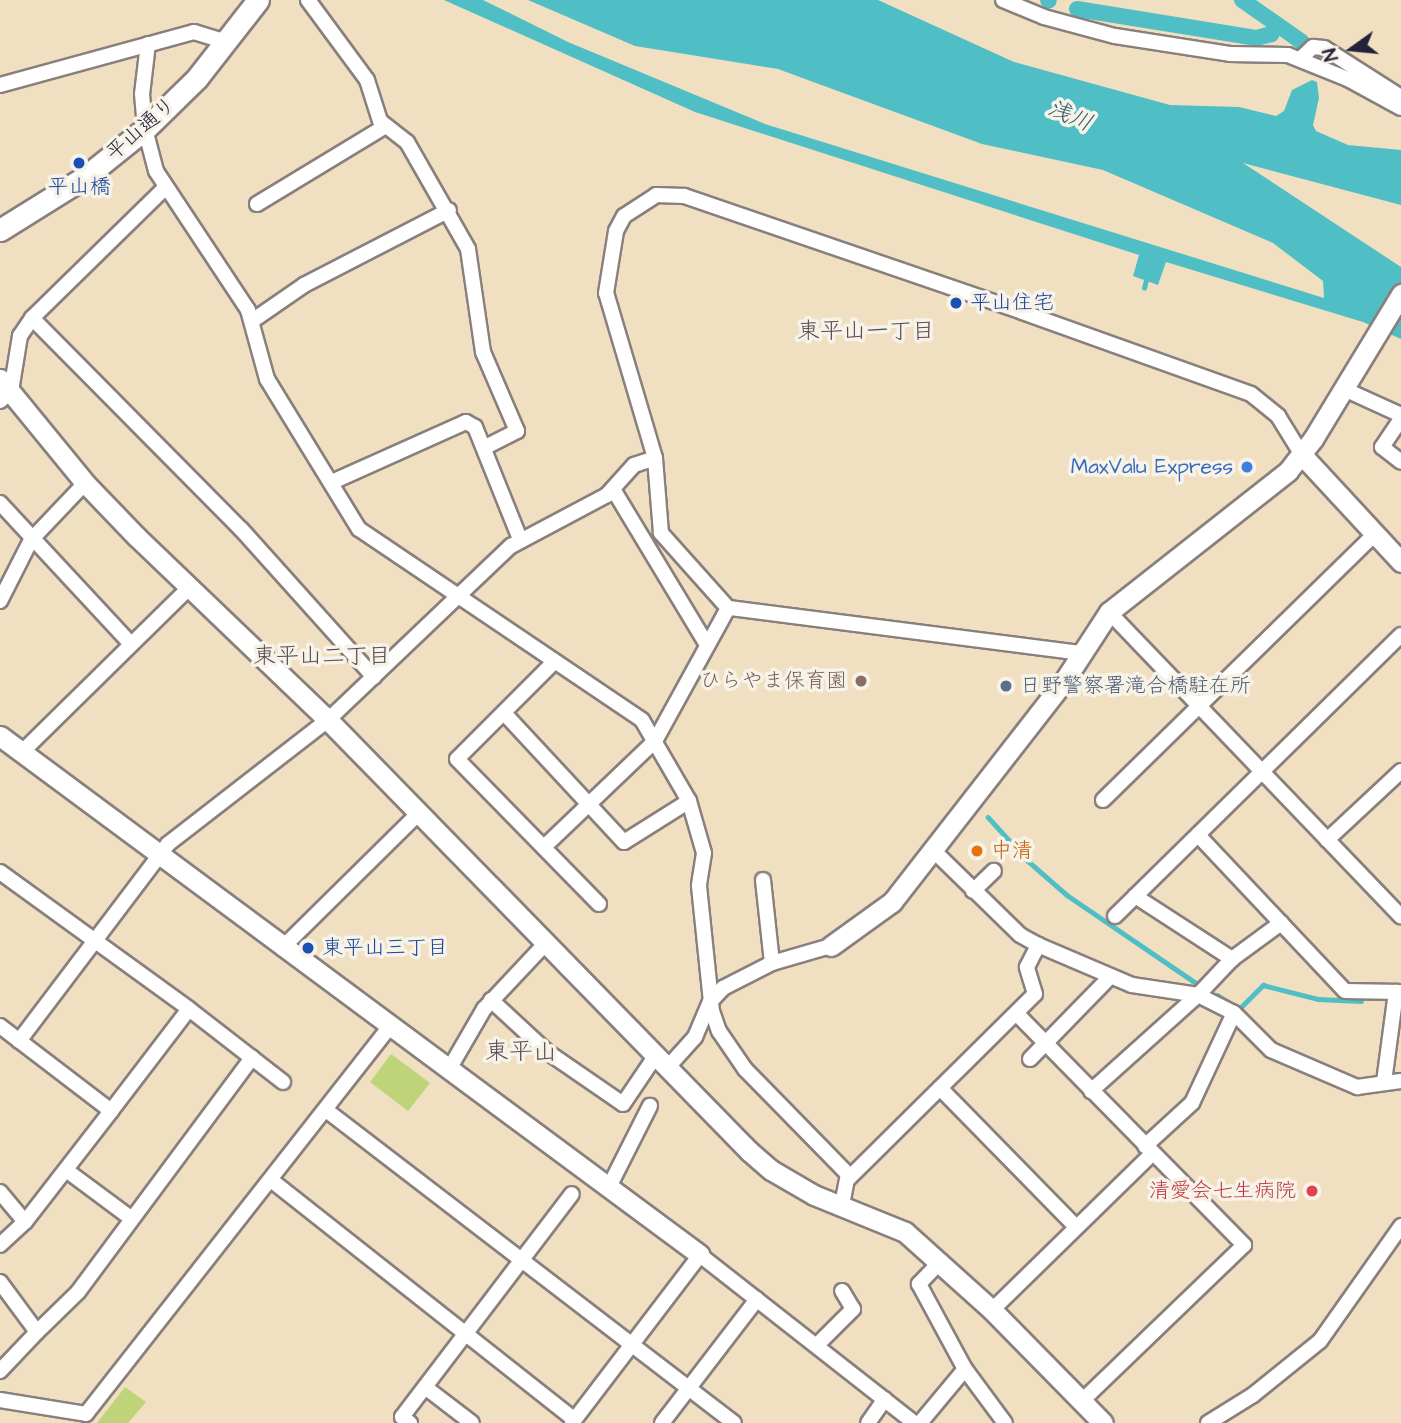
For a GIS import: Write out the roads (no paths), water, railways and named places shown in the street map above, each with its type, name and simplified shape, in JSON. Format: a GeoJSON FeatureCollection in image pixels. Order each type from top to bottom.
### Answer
{"type":"FeatureCollection","features":[{"type":"Feature","properties":{"kind":"main road","name":"平山通り"},"geometry":{"type":"LineString","coordinates":[[0,230],[85,177],[145,129],[227,42],[258,0]]}},
{"type":"Feature","properties":{"kind":"street"},"geometry":{"type":"LineString","coordinates":[[308,0],[367,80],[384,127],[407,142],[449,211],[468,250],[483,352],[517,432],[484,448]]}},
{"type":"Feature","properties":{"kind":"street"},"geometry":{"type":"LineString","coordinates":[[1003,0],[1044,17],[1115,36],[1230,54],[1300,60],[1401,108]]}},
{"type":"Feature","properties":{"kind":"street"},"geometry":{"type":"LineString","coordinates":[[0,85],[194,32],[227,42]]}},
{"type":"Feature","properties":{"kind":"street"},"geometry":{"type":"LineString","coordinates":[[148,44],[142,94],[145,129],[166,187],[252,321],[267,379],[368,538],[642,720],[690,801],[704,853],[699,886],[710,1002],[719,1031],[745,1069],[848,1179]]}},
{"type":"Feature","properties":{"kind":"street"},"geometry":{"type":"LineString","coordinates":[[1300,60],[1313,47],[1324,48],[1360,75],[1401,97]]}},
{"type":"Feature","properties":{"kind":"street"},"geometry":{"type":"LineString","coordinates":[[257,204],[384,127]]}},
{"type":"Feature","properties":{"kind":"street"},"geometry":{"type":"LineString","coordinates":[[166,187],[32,318],[20,336],[4,390],[85,483],[189,588],[328,720],[771,1170],[905,1232],[941,1261],[992,1310],[1102,1423]]}},
{"type":"Feature","properties":{"kind":"street"},"geometry":{"type":"LineString","coordinates":[[1081,653],[729,608],[661,533],[655,458],[606,293],[606,279],[616,231],[624,216],[640,202],[666,194],[767,223],[1240,389],[1278,416],[1302,455],[1401,562]]}},
{"type":"Feature","properties":{"kind":"street"},"geometry":{"type":"LineString","coordinates":[[252,321],[304,285],[449,211]]}},
{"type":"Feature","properties":{"kind":"street"},"geometry":{"type":"LineString","coordinates":[[491,1000],[546,1051],[623,1104],[662,1061],[695,1037],[710,1002],[731,983],[772,963],[831,946],[892,902],[1062,684],[1109,612],[1269,489],[1302,455],[1401,294]]}},
{"type":"Feature","properties":{"kind":"street"},"geometry":{"type":"LineString","coordinates":[[32,318],[241,529],[374,677]]}},
{"type":"Feature","properties":{"kind":"street"},"geometry":{"type":"LineString","coordinates":[[1345,386],[1401,417],[1382,447],[1401,463]]}},
{"type":"Feature","properties":{"kind":"street"},"geometry":{"type":"LineString","coordinates":[[332,482],[466,422],[475,426],[520,539]]}},
{"type":"Feature","properties":{"kind":"street"},"geometry":{"type":"LineString","coordinates":[[19,1041],[158,855],[328,720],[520,539],[613,489],[634,465],[655,458]]}},
{"type":"Feature","properties":{"kind":"street"},"geometry":{"type":"LineString","coordinates":[[0,601],[31,540],[85,483]]}},
{"type":"Feature","properties":{"kind":"street"},"geometry":{"type":"LineString","coordinates":[[613,489],[708,645]]}},
{"type":"Feature","properties":{"kind":"street"},"geometry":{"type":"LineString","coordinates":[[0,503],[31,540],[131,644]]}},
{"type":"Feature","properties":{"kind":"street"},"geometry":{"type":"LineString","coordinates":[[1103,800],[1375,534]]}},
{"type":"Feature","properties":{"kind":"street"},"geometry":{"type":"LineString","coordinates":[[22,752],[189,588]]}},
{"type":"Feature","properties":{"kind":"street"},"geometry":{"type":"LineString","coordinates":[[544,847],[655,741],[729,608]]}},
{"type":"Feature","properties":{"kind":"street"},"geometry":{"type":"LineString","coordinates":[[1109,612],[1401,917]]}},
{"type":"Feature","properties":{"kind":"street"},"geometry":{"type":"LineString","coordinates":[[1115,916],[1401,635]]}},
{"type":"Feature","properties":{"kind":"street"},"geometry":{"type":"LineString","coordinates":[[554,662],[457,759],[599,904]]}},
{"type":"Feature","properties":{"kind":"street"},"geometry":{"type":"LineString","coordinates":[[504,713],[624,842],[690,801]]}},
{"type":"Feature","properties":{"kind":"street"},"geometry":{"type":"LineString","coordinates":[[0,736],[389,1028],[700,1255],[914,1423]]}},
{"type":"Feature","properties":{"kind":"street"},"geometry":{"type":"LineString","coordinates":[[1327,840],[1401,771]]}},
{"type":"Feature","properties":{"kind":"street"},"geometry":{"type":"LineString","coordinates":[[282,948],[419,813]]}},
{"type":"Feature","properties":{"kind":"street"},"geometry":{"type":"LineString","coordinates":[[1198,835],[1345,991],[1398,992],[1384,1082]]}},
{"type":"Feature","properties":{"kind":"street"},"geometry":{"type":"LineString","coordinates":[[934,851],[1020,935],[1038,945],[1132,985],[1198,995],[1234,1013],[1271,1049],[1356,1087],[1401,1082]]}},
{"type":"Feature","properties":{"kind":"street"},"geometry":{"type":"LineString","coordinates":[[973,891],[994,871]]}},
{"type":"Feature","properties":{"kind":"street"},"geometry":{"type":"LineString","coordinates":[[0,872],[189,1009],[283,1082]]}},
{"type":"Feature","properties":{"kind":"street"},"geometry":{"type":"LineString","coordinates":[[763,880],[772,963]]}},
{"type":"Feature","properties":{"kind":"street"},"geometry":{"type":"LineString","coordinates":[[1135,896],[1232,959]]}},
{"type":"Feature","properties":{"kind":"street"},"geometry":{"type":"LineString","coordinates":[[1091,1091],[1198,995],[1232,959],[1281,923]]}},
{"type":"Feature","properties":{"kind":"street"},"geometry":{"type":"LineString","coordinates":[[448,1071],[491,1000],[546,943]]}},
{"type":"Feature","properties":{"kind":"street"},"geometry":{"type":"LineString","coordinates":[[842,1205],[848,1179],[1035,994],[1027,967],[1038,945]]}},
{"type":"Feature","properties":{"kind":"street"},"geometry":{"type":"LineString","coordinates":[[1030,1059],[1110,977]]}},
{"type":"Feature","properties":{"kind":"street"},"geometry":{"type":"LineString","coordinates":[[0,1245],[25,1222],[189,1009]]}},
{"type":"Feature","properties":{"kind":"street"},"geometry":{"type":"LineString","coordinates":[[992,1310],[1076,1227],[1192,1103],[1234,1013]]}},
{"type":"Feature","properties":{"kind":"street"},"geometry":{"type":"LineString","coordinates":[[1017,1014],[1148,1151],[1244,1245],[1082,1401]]}},
{"type":"Feature","properties":{"kind":"street"},"geometry":{"type":"LineString","coordinates":[[0,1026],[110,1111]]}},
{"type":"Feature","properties":{"kind":"street"},"geometry":{"type":"LineString","coordinates":[[0,1400],[86,1414],[389,1028]]}},
{"type":"Feature","properties":{"kind":"street"},"geometry":{"type":"LineString","coordinates":[[0,1371],[78,1292],[252,1058]]}},
{"type":"Feature","properties":{"kind":"street"},"geometry":{"type":"LineString","coordinates":[[940,1088],[1076,1227]]}},
{"type":"Feature","properties":{"kind":"street"},"geometry":{"type":"LineString","coordinates":[[609,1187],[650,1105]]}},
{"type":"Feature","properties":{"kind":"street"},"geometry":{"type":"LineString","coordinates":[[326,1110],[520,1262],[734,1423]]}},
{"type":"Feature","properties":{"kind":"street"},"geometry":{"type":"LineString","coordinates":[[66,1170],[132,1219]]}},
{"type":"Feature","properties":{"kind":"street"},"geometry":{"type":"LineString","coordinates":[[271,1180],[573,1421],[700,1255]]}},
{"type":"Feature","properties":{"kind":"street"},"geometry":{"type":"LineString","coordinates":[[0,1192],[25,1222]]}},
{"type":"Feature","properties":{"kind":"street"},"geometry":{"type":"LineString","coordinates":[[411,1423],[402,1417],[572,1194]]}},
{"type":"Feature","properties":{"kind":"street"},"geometry":{"type":"LineString","coordinates":[[1208,1423],[1253,1395],[1320,1341],[1401,1226]]}},
{"type":"Feature","properties":{"kind":"street"},"geometry":{"type":"LineString","coordinates":[[941,1261],[919,1283],[965,1369],[1005,1423]]}},
{"type":"Feature","properties":{"kind":"street"},"geometry":{"type":"LineString","coordinates":[[0,1283],[37,1332]]}},
{"type":"Feature","properties":{"kind":"street"},"geometry":{"type":"LineString","coordinates":[[817,1345],[853,1309],[842,1291]]}},
{"type":"Feature","properties":{"kind":"street"},"geometry":{"type":"LineString","coordinates":[[662,1423],[757,1299]]}},
{"type":"Feature","properties":{"kind":"street"},"geometry":{"type":"LineString","coordinates":[[920,1423],[965,1369]]}},
{"type":"Feature","properties":{"kind":"street"},"geometry":{"type":"LineString","coordinates":[[425,1387],[472,1423]]}},
{"type":"Feature","properties":{"kind":"street"},"geometry":{"type":"LineString","coordinates":[[868,1423],[885,1399]]}},
{"type":"Feature","properties":{"kind":"water","name":"浅川"},"geometry":{"type":"Polygon","coordinates":[[[444,0],[483,0],[568,42],[765,124],[1324,298],[1323,281],[1273,243],[1103,170],[982,144],[778,69],[635,46],[528,0],[878,0],[1014,62],[1170,105],[1239,107],[1276,116],[1284,111],[1292,90],[1312,80],[1317,82],[1319,98],[1313,125],[1316,131],[1348,145],[1401,150],[1401,205],[1243,163],[1401,267],[1401,339],[1363,322],[1166,262],[1158,285],[1133,276],[1139,255],[695,112],[444,0]]]}},
{"type":"Feature","properties":{"kind":"waterway"},"geometry":{"type":"LineString","coordinates":[[1242,0],[1302,42]]}},
{"type":"Feature","properties":{"kind":"waterway"},"geometry":{"type":"LineString","coordinates":[[1077,9],[1256,38],[1272,34]]}},
{"type":"Feature","properties":{"kind":"waterway"},"geometry":{"type":"LineString","coordinates":[[1322,58],[1360,80]]}},
{"type":"Feature","properties":{"kind":"waterway"},"geometry":{"type":"LineString","coordinates":[[1144,288],[1147,276]]}},
{"type":"Feature","properties":{"kind":"waterway"},"geometry":{"type":"LineString","coordinates":[[988,817],[1028,861],[1067,895],[1199,985]]}},
{"type":"Feature","properties":{"kind":"waterway"},"geometry":{"type":"LineString","coordinates":[[1217,995],[1239,1009],[1263,985],[1318,999],[1361,1001]]}},
{"type":"Feature","properties":{"kind":"place","name":"平山橋"},"geometry":{"type":"Point","coordinates":[79,163]}},
{"type":"Feature","properties":{"kind":"place","name":"平山住宅"},"geometry":{"type":"Point","coordinates":[956,303]}},
{"type":"Feature","properties":{"kind":"place","name":"MaxValu Express"},"geometry":{"type":"Point","coordinates":[1247,467]}},
{"type":"Feature","properties":{"kind":"place","name":"ひらやま保育園"},"geometry":{"type":"Point","coordinates":[861,681]}},
{"type":"Feature","properties":{"kind":"place","name":"日野警察署滝合橋駐在所"},"geometry":{"type":"Point","coordinates":[1006,686]}},
{"type":"Feature","properties":{"kind":"place","name":"中清"},"geometry":{"type":"Point","coordinates":[977,851]}},
{"type":"Feature","properties":{"kind":"place","name":"東平山三丁目"},"geometry":{"type":"Point","coordinates":[308,948]}},
{"type":"Feature","properties":{"kind":"place","name":"清愛会七生病院"},"geometry":{"type":"Point","coordinates":[1312,1191]}},
{"type":"Feature","properties":{"kind":"district","name":"東平山一丁目"},"geometry":{"type":"Point","coordinates":[866,331]}},
{"type":"Feature","properties":{"kind":"district","name":"東平山二丁目"},"geometry":{"type":"Point","coordinates":[322,656]}},
{"type":"Feature","properties":{"kind":"district","name":"東平山"},"geometry":{"type":"Point","coordinates":[521,1053]}}]}
